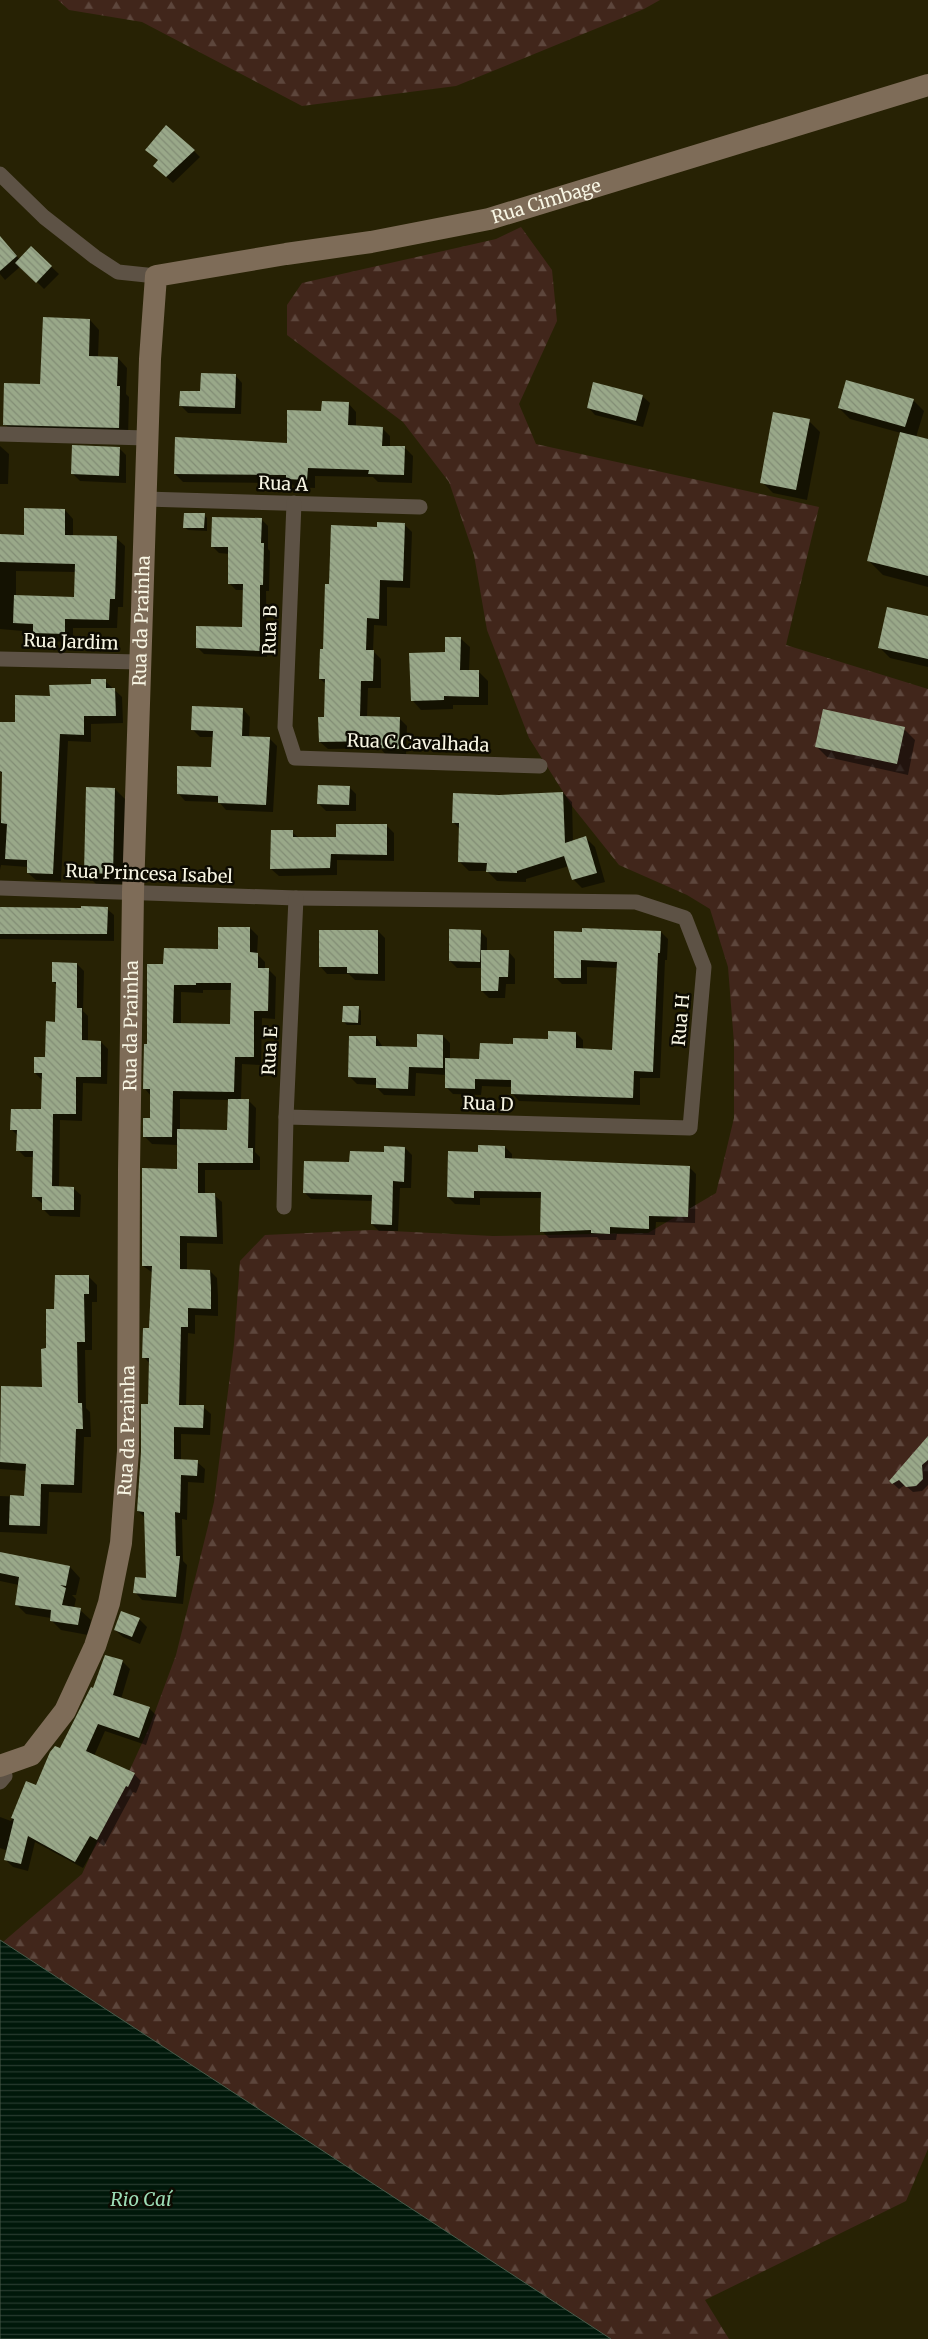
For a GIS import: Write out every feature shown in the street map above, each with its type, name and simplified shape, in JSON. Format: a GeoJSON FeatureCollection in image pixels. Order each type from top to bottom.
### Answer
{"type":"FeatureCollection","features":[{"type":"Feature","properties":{"kind":"street","name":"Rua Cimbage"},"geometry":{"type":"LineString","coordinates":[[156,276],[371,242],[489,219],[928,85]]}},
{"type":"Feature","properties":{"kind":"street"},"geometry":{"type":"LineString","coordinates":[[0,174],[44,217],[94,257],[118,272],[156,276]]}},
{"type":"Feature","properties":{"kind":"street","name":"Rua da Prainha"},"geometry":{"type":"LineString","coordinates":[[1,1771],[31,1755],[65,1710],[95,1646],[109,1603],[120,1543],[128,1451],[129,1153],[133,892],[147,438],[151,333],[156,276]]}},
{"type":"Feature","properties":{"kind":"street"},"geometry":{"type":"LineString","coordinates":[[0,434],[147,438]]}},
{"type":"Feature","properties":{"kind":"street","name":"Rua A"},"geometry":{"type":"LineString","coordinates":[[145,499],[420,507]]}},
{"type":"Feature","properties":{"kind":"street","name":"Rua B"},"geometry":{"type":"LineString","coordinates":[[294,503],[285,727],[295,758]]}},
{"type":"Feature","properties":{"kind":"street","name":"Rua Jardim"},"geometry":{"type":"LineString","coordinates":[[0,658],[140,662]]}},
{"type":"Feature","properties":{"kind":"street","name":"Rua C Cavalhada"},"geometry":{"type":"LineString","coordinates":[[295,758],[540,766]]}},
{"type":"Feature","properties":{"kind":"street","name":"Rua Princesa Isabel"},"geometry":{"type":"LineString","coordinates":[[0,888],[296,898]]}},
{"type":"Feature","properties":{"kind":"street","name":"Rua H"},"geometry":{"type":"LineString","coordinates":[[296,898],[636,902],[685,918],[704,967],[690,1128]]}},
{"type":"Feature","properties":{"kind":"street","name":"Rua E"},"geometry":{"type":"LineString","coordinates":[[284,1206],[296,898]]}},
{"type":"Feature","properties":{"kind":"street","name":"Rua D"},"geometry":{"type":"LineString","coordinates":[[286,1117],[690,1128]]}},
{"type":"Feature","properties":{"kind":"green space"},"geometry":{"type":"Polygon","coordinates":[[[58,0],[660,0],[644,9],[456,86],[302,106],[142,22],[69,10],[58,0]]]}},
{"type":"Feature","properties":{"kind":"green space"},"geometry":{"type":"Polygon","coordinates":[[[521,227],[552,270],[557,321],[519,404],[536,444],[819,507],[786,645],[928,689],[928,2149],[906,2201],[705,2300],[729,2339],[611,2339],[3,1942],[82,1874],[149,1728],[176,1655],[214,1502],[234,1344],[240,1261],[265,1235],[371,1230],[493,1236],[648,1233],[716,1193],[734,1118],[734,1043],[728,967],[710,909],[687,895],[619,865],[572,806],[529,738],[487,630],[474,555],[449,482],[403,422],[287,335],[287,305],[302,283],[496,239],[521,227]]]}},
{"type":"Feature","properties":{"kind":"water","name":"Rio Caí"},"geometry":{"type":"Polygon","coordinates":[[[0,1940],[611,2339],[0,2339],[0,1940]]]}},
{"type":"Feature","properties":{"kind":"building"},"geometry":{"type":"Polygon","coordinates":[[[166,125],[195,150],[166,177],[153,166],[158,160],[145,150],[166,125]]]}},
{"type":"Feature","properties":{"kind":"building"},"geometry":{"type":"Polygon","coordinates":[[[0,236],[17,256],[0,271],[0,236]]]}},
{"type":"Feature","properties":{"kind":"building"},"geometry":{"type":"Polygon","coordinates":[[[31,246],[52,266],[36,283],[15,263],[31,246]]]}},
{"type":"Feature","properties":{"kind":"building"},"geometry":{"type":"Polygon","coordinates":[[[43,317],[90,319],[89,356],[118,357],[117,386],[120,386],[119,428],[3,425],[4,383],[40,384],[43,317]]]}},
{"type":"Feature","properties":{"kind":"building"},"geometry":{"type":"Polygon","coordinates":[[[201,373],[236,374],[235,408],[179,406],[180,391],[200,391],[201,373]]]}},
{"type":"Feature","properties":{"kind":"building"},"geometry":{"type":"Polygon","coordinates":[[[846,380],[914,399],[905,427],[838,408],[846,380]]]}},
{"type":"Feature","properties":{"kind":"building"},"geometry":{"type":"Polygon","coordinates":[[[593,382],[643,395],[636,421],[587,408],[593,382]]]}},
{"type":"Feature","properties":{"kind":"building"},"geometry":{"type":"Polygon","coordinates":[[[322,401],[349,402],[348,425],[383,427],[382,446],[405,446],[404,475],[368,474],[369,470],[308,468],[307,480],[286,479],[286,475],[174,474],[175,437],[287,443],[287,410],[321,411],[322,401]]]}},
{"type":"Feature","properties":{"kind":"building"},"geometry":{"type":"Polygon","coordinates":[[[773,412],[810,419],[796,490],[760,483],[773,412]]]}},
{"type":"Feature","properties":{"kind":"building"},"geometry":{"type":"Polygon","coordinates":[[[900,432],[928,439],[928,576],[867,561],[900,432]]]}},
{"type":"Feature","properties":{"kind":"building"},"geometry":{"type":"Polygon","coordinates":[[[72,445],[120,447],[119,476],[71,474],[72,445]]]}},
{"type":"Feature","properties":{"kind":"building"},"geometry":{"type":"Polygon","coordinates":[[[24,508],[65,509],[65,535],[117,536],[115,599],[110,599],[109,620],[65,619],[65,634],[33,633],[33,624],[13,623],[14,595],[74,597],[75,564],[0,562],[0,534],[24,535],[24,508]]]}},
{"type":"Feature","properties":{"kind":"building"},"geometry":{"type":"Polygon","coordinates":[[[184,513],[205,513],[204,528],[183,528],[184,513]]]}},
{"type":"Feature","properties":{"kind":"building"},"geometry":{"type":"Polygon","coordinates":[[[212,517],[262,518],[261,543],[264,543],[263,585],[260,585],[260,651],[196,648],[196,626],[242,627],[243,584],[228,584],[228,547],[211,547],[212,517]]]}},
{"type":"Feature","properties":{"kind":"building"},"geometry":{"type":"Polygon","coordinates":[[[377,522],[405,523],[403,581],[380,580],[379,619],[367,618],[366,650],[374,650],[373,681],[361,681],[360,716],[400,717],[399,749],[378,748],[379,741],[319,742],[318,717],[324,717],[325,679],[319,679],[320,649],[323,649],[325,584],[329,584],[331,525],[377,527],[377,522]]]}},
{"type":"Feature","properties":{"kind":"building"},"geometry":{"type":"Polygon","coordinates":[[[887,607],[928,616],[928,659],[878,648],[887,607]]]}},
{"type":"Feature","properties":{"kind":"building"},"geometry":{"type":"Polygon","coordinates":[[[445,637],[461,637],[460,670],[479,670],[479,697],[444,696],[444,700],[411,701],[409,653],[445,652],[445,637]]]}},
{"type":"Feature","properties":{"kind":"building"},"geometry":{"type":"Polygon","coordinates":[[[91,679],[106,679],[106,688],[115,688],[116,716],[84,716],[84,735],[60,734],[53,874],[27,873],[27,860],[5,859],[7,824],[1,823],[2,772],[0,771],[0,722],[15,722],[15,695],[50,696],[49,685],[91,684],[91,679]]]}},
{"type":"Feature","properties":{"kind":"building"},"geometry":{"type":"Polygon","coordinates":[[[192,706],[243,708],[242,736],[270,737],[266,805],[218,803],[218,796],[177,794],[177,766],[211,767],[213,731],[191,730],[192,706]]]}},
{"type":"Feature","properties":{"kind":"building"},"geometry":{"type":"Polygon","coordinates":[[[823,709],[905,727],[897,764],[815,747],[823,709]]]}},
{"type":"Feature","properties":{"kind":"building"},"geometry":{"type":"Polygon","coordinates":[[[318,785],[350,786],[349,805],[317,804],[318,785]]]}},
{"type":"Feature","properties":{"kind":"building"},"geometry":{"type":"Polygon","coordinates":[[[86,787],[115,788],[113,874],[84,873],[86,787]]]}},
{"type":"Feature","properties":{"kind":"building"},"geometry":{"type":"Polygon","coordinates":[[[563,792],[565,843],[586,836],[597,873],[572,880],[564,856],[517,871],[517,873],[486,872],[487,863],[458,862],[459,823],[452,823],[453,793],[499,795],[563,792]]]}},
{"type":"Feature","properties":{"kind":"building"},"geometry":{"type":"Polygon","coordinates":[[[336,824],[387,824],[387,855],[331,854],[330,868],[270,869],[271,830],[293,830],[293,837],[336,837],[336,824]]]}},
{"type":"Feature","properties":{"kind":"building"},"geometry":{"type":"Polygon","coordinates":[[[81,906],[108,907],[107,934],[0,934],[0,907],[81,908],[81,906]]]}},
{"type":"Feature","properties":{"kind":"building"},"geometry":{"type":"Polygon","coordinates":[[[218,927],[250,927],[250,952],[258,953],[258,968],[269,968],[268,1011],[254,1011],[254,1057],[235,1057],[234,1092],[173,1091],[172,1137],[143,1137],[143,1118],[150,1118],[150,1089],[143,1089],[144,1044],[147,1044],[147,964],[163,964],[164,948],[218,949],[218,927]],[[231,983],[174,985],[173,1023],[230,1024],[231,983]]]}},
{"type":"Feature","properties":{"kind":"building"},"geometry":{"type":"Polygon","coordinates":[[[582,928],[661,931],[660,953],[658,953],[653,1072],[634,1071],[633,1098],[511,1094],[511,1080],[475,1079],[475,1089],[445,1088],[445,1058],[479,1059],[480,1043],[513,1044],[513,1038],[548,1039],[548,1031],[576,1032],[576,1048],[612,1050],[617,962],[581,960],[581,978],[554,978],[554,931],[582,932],[582,928]]]}},
{"type":"Feature","properties":{"kind":"building"},"geometry":{"type":"Polygon","coordinates":[[[449,929],[481,930],[480,962],[449,961],[449,929]]]}},
{"type":"Feature","properties":{"kind":"building"},"geometry":{"type":"Polygon","coordinates":[[[319,930],[378,930],[378,974],[347,973],[347,967],[319,967],[319,930]]]}},
{"type":"Feature","properties":{"kind":"building"},"geometry":{"type":"Polygon","coordinates":[[[481,950],[509,950],[508,977],[499,977],[498,991],[481,991],[481,950]]]}},
{"type":"Feature","properties":{"kind":"building"},"geometry":{"type":"Polygon","coordinates":[[[52,962],[77,963],[77,1008],[82,1008],[82,1040],[101,1041],[101,1077],[76,1077],[76,1114],[53,1114],[52,1186],[74,1187],[74,1210],[42,1210],[42,1197],[32,1197],[33,1151],[16,1151],[17,1130],[10,1130],[11,1109],[41,1109],[42,1073],[34,1073],[34,1057],[45,1057],[46,1021],[55,1022],[56,982],[52,982],[52,962]]]}},
{"type":"Feature","properties":{"kind":"building"},"geometry":{"type":"Polygon","coordinates":[[[343,1006],[359,1006],[358,1023],[342,1022],[343,1006]]]}},
{"type":"Feature","properties":{"kind":"building"},"geometry":{"type":"Polygon","coordinates":[[[417,1034],[443,1035],[443,1068],[409,1067],[408,1089],[376,1088],[376,1078],[348,1077],[349,1036],[376,1036],[376,1046],[417,1047],[417,1034]]]}},
{"type":"Feature","properties":{"kind":"building"},"geometry":{"type":"Polygon","coordinates":[[[228,1099],[249,1099],[248,1148],[253,1148],[253,1163],[198,1163],[198,1193],[215,1193],[217,1237],[180,1236],[180,1269],[210,1270],[211,1309],[188,1308],[188,1327],[181,1327],[179,1405],[204,1405],[203,1428],[174,1427],[174,1459],[198,1460],[197,1476],[181,1475],[180,1513],[175,1512],[176,1556],[180,1556],[176,1597],[133,1593],[135,1577],[146,1578],[144,1512],[137,1511],[141,1452],[141,1404],[148,1404],[149,1358],[142,1358],[143,1328],[149,1328],[152,1266],[142,1266],[142,1168],[177,1169],[177,1129],[227,1130],[228,1099]]]}},
{"type":"Feature","properties":{"kind":"building"},"geometry":{"type":"Polygon","coordinates":[[[478,1145],[505,1146],[505,1158],[690,1166],[688,1217],[649,1216],[649,1229],[610,1227],[610,1234],[591,1233],[591,1230],[540,1232],[541,1192],[474,1191],[474,1198],[447,1197],[448,1151],[478,1152],[478,1145]]]}},
{"type":"Feature","properties":{"kind":"building"},"geometry":{"type":"Polygon","coordinates":[[[384,1146],[405,1147],[404,1182],[393,1181],[392,1225],[371,1224],[372,1195],[303,1193],[304,1161],[349,1162],[350,1151],[384,1152],[384,1146]]]}},
{"type":"Feature","properties":{"kind":"building"},"geometry":{"type":"Polygon","coordinates":[[[55,1275],[89,1275],[89,1294],[84,1294],[85,1342],[77,1342],[78,1403],[82,1403],[83,1429],[76,1429],[74,1485],[41,1484],[40,1526],[9,1525],[10,1495],[24,1496],[26,1464],[0,1462],[1,1386],[42,1387],[41,1349],[46,1348],[46,1309],[54,1309],[55,1275]]]}},
{"type":"Feature","properties":{"kind":"building"},"geometry":{"type":"Polygon","coordinates":[[[928,1436],[928,1460],[922,1465],[923,1479],[916,1486],[906,1487],[899,1480],[892,1484],[889,1481],[928,1436]]]}},
{"type":"Feature","properties":{"kind":"building"},"geometry":{"type":"Polygon","coordinates":[[[0,1552],[70,1566],[66,1586],[60,1585],[66,1588],[62,1605],[81,1608],[78,1625],[50,1621],[51,1610],[15,1605],[19,1577],[0,1573],[0,1552]]]}},
{"type":"Feature","properties":{"kind":"building"},"geometry":{"type":"Polygon","coordinates":[[[121,1611],[140,1618],[132,1637],[114,1630],[121,1611]]]}},
{"type":"Feature","properties":{"kind":"building"},"geometry":{"type":"Polygon","coordinates":[[[105,1655],[123,1660],[113,1695],[150,1707],[139,1738],[98,1724],[86,1751],[135,1773],[97,1840],[90,1836],[75,1862],[28,1836],[21,1864],[4,1860],[14,1819],[11,1818],[26,1781],[36,1785],[50,1752],[55,1746],[60,1748],[91,1687],[93,1688],[105,1655]]]}}]}
